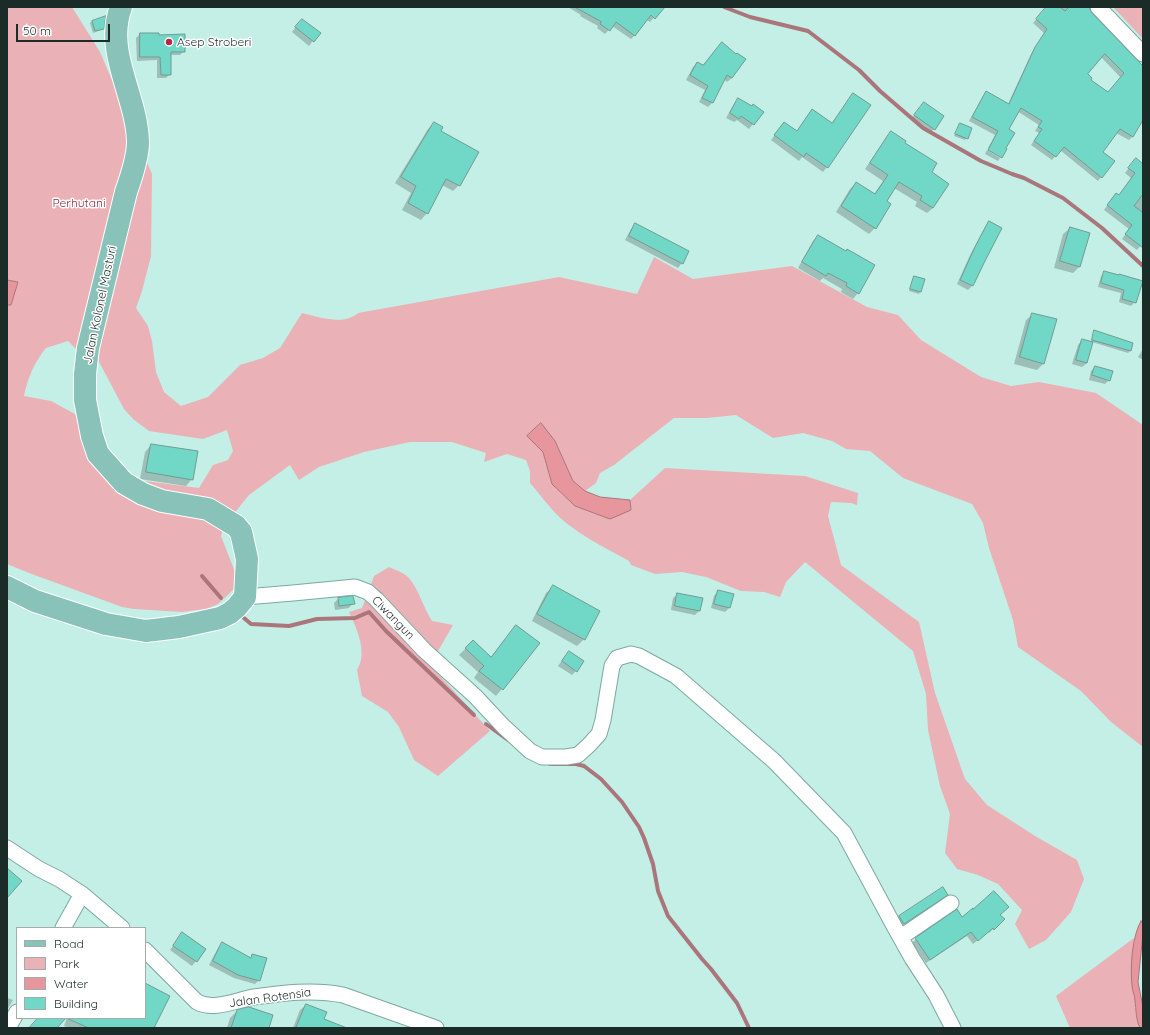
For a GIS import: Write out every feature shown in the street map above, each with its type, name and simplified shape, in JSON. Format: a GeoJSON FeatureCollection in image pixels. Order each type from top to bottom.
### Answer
{"type":"FeatureCollection","features":[{"type":"Feature","properties":{"kind":"main road","name":"Jalan Kolonel Masturi"},"geometry":{"type":"LineString","coordinates":[[120,7],[115,39],[120,64],[129,92],[135,119],[138,143],[133,169],[88,348],[85,374],[85,400],[87,417],[98,454],[124,483],[143,494],[162,501],[208,509],[227,520],[241,532],[247,559],[245,597]]}},
{"type":"Feature","properties":{"kind":"main road"},"geometry":{"type":"LineString","coordinates":[[7,587],[35,601],[106,624],[146,631],[179,627],[220,618],[233,610],[245,597]]}},
{"type":"Feature","properties":{"kind":"street"},"geometry":{"type":"LineString","coordinates":[[1098,7],[1143,54]]}},
{"type":"Feature","properties":{"kind":"street","name":"Ciwangun"},"geometry":{"type":"LineString","coordinates":[[245,597],[355,586],[368,592],[424,650],[475,696],[503,726],[530,751],[542,757],[566,757],[578,755],[590,745],[599,734],[603,720],[612,666],[617,658],[631,654],[639,656],[676,676],[774,761],[844,833],[901,937]]}},
{"type":"Feature","properties":{"kind":"street"},"geometry":{"type":"LineString","coordinates":[[7,848],[39,869],[60,879],[82,894],[121,927]]}},
{"type":"Feature","properties":{"kind":"street"},"geometry":{"type":"LineString","coordinates":[[64,927],[82,894]]}},
{"type":"Feature","properties":{"kind":"street"},"geometry":{"type":"LineString","coordinates":[[951,903],[901,937],[936,995],[953,1028]]}},
{"type":"Feature","properties":{"kind":"street","name":"Jalan Rotensia"},"geometry":{"type":"LineString","coordinates":[[146,951],[200,1004],[211,1006],[255,997],[305,992],[330,992],[343,995],[436,1028]]}},
{"type":"Feature","properties":{"kind":"street"},"geometry":{"type":"LineString","coordinates":[[8,1028],[16,1014]]}},
{"type":"Feature","properties":{"kind":"green space","name":"Perhutani"},"geometry":{"type":"Polygon","coordinates":[[[7,7],[72,7],[100,52],[152,174],[151,256],[136,308],[148,326],[152,341],[156,372],[164,392],[181,406],[208,397],[240,365],[263,358],[280,348],[302,313],[323,318],[338,320],[346,319],[358,313],[559,277],[637,294],[654,257],[693,279],[792,266],[867,307],[898,315],[921,340],[981,377],[1011,386],[1039,382],[1096,393],[1143,425],[1143,747],[1111,722],[1081,691],[1018,647],[1013,620],[989,548],[983,523],[972,504],[903,478],[870,451],[846,449],[832,441],[803,433],[773,438],[736,415],[707,418],[674,418],[614,465],[600,473],[596,483],[585,491],[573,481],[555,441],[527,436],[543,452],[552,484],[575,506],[631,511],[630,500],[665,468],[805,476],[858,493],[857,505],[851,503],[831,502],[828,516],[841,565],[919,622],[935,693],[965,779],[987,805],[1035,836],[1077,860],[1084,879],[1071,912],[1046,940],[1029,949],[1015,924],[1022,910],[998,884],[978,875],[957,869],[945,853],[950,814],[940,786],[928,730],[926,694],[913,651],[805,562],[786,582],[780,597],[764,592],[741,591],[706,577],[682,572],[655,574],[631,565],[629,561],[580,533],[555,513],[530,483],[530,471],[526,460],[507,454],[484,462],[486,453],[452,442],[410,442],[364,452],[319,467],[299,480],[290,465],[249,495],[224,526],[221,536],[235,572],[236,587],[218,604],[206,609],[182,612],[122,607],[7,564],[7,305],[11,305],[18,282],[7,280],[7,7]],[[68,341],[46,348],[32,370],[24,396],[51,401],[75,414],[84,432],[137,480],[199,488],[213,465],[228,460],[233,451],[227,430],[203,439],[149,431],[133,419],[124,409],[98,358],[76,349],[68,341]]]}},
{"type":"Feature","properties":{"kind":"green space"},"geometry":{"type":"Polygon","coordinates":[[[1113,7],[1143,7],[1143,39],[1113,7]]]}},
{"type":"Feature","properties":{"kind":"green space"},"geometry":{"type":"Polygon","coordinates":[[[389,567],[409,578],[432,621],[453,625],[430,665],[490,731],[438,776],[414,760],[399,727],[388,712],[362,696],[357,670],[362,656],[360,641],[349,612],[362,608],[374,576],[389,567]]]}},
{"type":"Feature","properties":{"kind":"green space"},"geometry":{"type":"Polygon","coordinates":[[[1134,938],[1132,986],[1136,999],[1135,1007],[1140,1028],[1070,1028],[1056,996],[1134,938]]]}},
{"type":"Feature","properties":{"kind":"water"},"geometry":{"type":"Polygon","coordinates":[[[7,280],[18,282],[11,305],[7,305],[7,280]]]}},
{"type":"Feature","properties":{"kind":"water"},"geometry":{"type":"Polygon","coordinates":[[[541,423],[555,441],[573,481],[585,491],[600,497],[630,500],[631,510],[610,519],[575,506],[552,484],[543,452],[527,436],[541,423]]]}},
{"type":"Feature","properties":{"kind":"water"},"geometry":{"type":"Polygon","coordinates":[[[1141,921],[1143,924],[1143,934],[1138,982],[1143,1007],[1143,1028],[1140,1028],[1136,1014],[1131,978],[1134,943],[1141,921]]]}},
{"type":"Feature","properties":{"kind":"building"},"geometry":{"type":"Polygon","coordinates":[[[575,7],[665,7],[655,19],[651,15],[635,36],[616,22],[610,31],[600,24],[601,22],[575,7]]]}},
{"type":"Feature","properties":{"kind":"building"},"geometry":{"type":"Polygon","coordinates":[[[1046,7],[1060,7],[1065,11],[1069,7],[1089,7],[1092,13],[1143,66],[1143,120],[1133,137],[1120,129],[1103,152],[1115,161],[1102,178],[1064,147],[1056,157],[1034,141],[1042,129],[1038,127],[1042,121],[1021,108],[1009,129],[1015,133],[1002,158],[988,150],[998,131],[972,117],[986,91],[1009,104],[1035,47],[1047,29],[1036,19],[1046,7]],[[1105,54],[1088,74],[1092,78],[1091,80],[1108,92],[1124,73],[1105,54]]]}},
{"type":"Feature","properties":{"kind":"building"},"geometry":{"type":"Polygon","coordinates":[[[106,16],[104,29],[95,31],[92,21],[106,16]]]}},
{"type":"Feature","properties":{"kind":"building"},"geometry":{"type":"Polygon","coordinates":[[[302,19],[321,33],[314,42],[295,27],[302,19]]]}},
{"type":"Feature","properties":{"kind":"building"},"geometry":{"type":"Polygon","coordinates":[[[140,33],[159,33],[159,35],[185,34],[185,52],[171,52],[171,75],[161,75],[160,57],[140,57],[140,33]]]}},
{"type":"Feature","properties":{"kind":"building"},"geometry":{"type":"Polygon","coordinates":[[[722,42],[736,54],[737,53],[746,59],[732,78],[727,75],[713,103],[702,98],[708,86],[690,75],[697,62],[703,65],[722,42]]]}},
{"type":"Feature","properties":{"kind":"building"},"geometry":{"type":"Polygon","coordinates":[[[853,93],[871,105],[828,168],[806,153],[804,157],[774,135],[784,122],[797,131],[812,109],[832,123],[853,93]]]}},
{"type":"Feature","properties":{"kind":"building"},"geometry":{"type":"Polygon","coordinates":[[[738,98],[752,106],[753,104],[764,112],[754,125],[741,116],[739,119],[730,113],[738,98]]]}},
{"type":"Feature","properties":{"kind":"building"},"geometry":{"type":"Polygon","coordinates":[[[924,102],[944,116],[935,130],[914,115],[924,102]]]}},
{"type":"Feature","properties":{"kind":"building"},"geometry":{"type":"Polygon","coordinates":[[[434,122],[443,127],[441,131],[479,152],[460,186],[446,179],[428,214],[408,203],[416,186],[401,177],[434,122]]]}},
{"type":"Feature","properties":{"kind":"building"},"geometry":{"type":"Polygon","coordinates":[[[960,123],[972,128],[968,139],[955,134],[960,123]]]}},
{"type":"Feature","properties":{"kind":"building"},"geometry":{"type":"Polygon","coordinates":[[[891,131],[906,141],[905,143],[937,163],[932,172],[949,184],[933,208],[920,200],[922,196],[899,182],[887,201],[891,204],[876,229],[841,206],[856,182],[875,194],[888,175],[870,163],[891,131]]]}},
{"type":"Feature","properties":{"kind":"building"},"geometry":{"type":"Polygon","coordinates":[[[1136,158],[1142,163],[1143,162],[1143,194],[1134,206],[1142,212],[1143,211],[1143,248],[1125,234],[1132,225],[1107,205],[1116,193],[1119,195],[1135,173],[1128,168],[1136,158]]]}},
{"type":"Feature","properties":{"kind":"building"},"geometry":{"type":"Polygon","coordinates":[[[989,221],[1002,228],[973,286],[960,280],[989,221]]]}},
{"type":"Feature","properties":{"kind":"building"},"geometry":{"type":"Polygon","coordinates":[[[635,223],[689,251],[683,264],[629,236],[635,223]]]}},
{"type":"Feature","properties":{"kind":"building"},"geometry":{"type":"Polygon","coordinates":[[[1070,227],[1090,233],[1080,267],[1060,261],[1070,227]]]}},
{"type":"Feature","properties":{"kind":"building"},"geometry":{"type":"Polygon","coordinates":[[[818,235],[875,265],[859,294],[846,286],[847,283],[828,273],[826,276],[802,262],[818,235]]]}},
{"type":"Feature","properties":{"kind":"building"},"geometry":{"type":"Polygon","coordinates":[[[1104,271],[1143,281],[1136,303],[1122,299],[1124,290],[1101,283],[1104,271]]]}},
{"type":"Feature","properties":{"kind":"building"},"geometry":{"type":"Polygon","coordinates":[[[914,276],[925,279],[921,292],[910,289],[914,276]]]}},
{"type":"Feature","properties":{"kind":"building"},"geometry":{"type":"Polygon","coordinates":[[[1032,313],[1057,319],[1044,364],[1020,357],[1032,313]]]}},
{"type":"Feature","properties":{"kind":"building"},"geometry":{"type":"Polygon","coordinates":[[[1094,330],[1133,343],[1131,351],[1092,340],[1094,330]]]}},
{"type":"Feature","properties":{"kind":"building"},"geometry":{"type":"Polygon","coordinates":[[[1082,339],[1093,342],[1087,363],[1076,360],[1082,339]]]}},
{"type":"Feature","properties":{"kind":"building"},"geometry":{"type":"Polygon","coordinates":[[[1095,366],[1113,371],[1110,381],[1092,375],[1095,366]]]}},
{"type":"Feature","properties":{"kind":"building"},"geometry":{"type":"Polygon","coordinates":[[[151,444],[198,451],[193,480],[146,472],[151,444]]]}},
{"type":"Feature","properties":{"kind":"building"},"geometry":{"type":"Polygon","coordinates":[[[553,585],[600,611],[585,640],[537,614],[553,585]]]}},
{"type":"Feature","properties":{"kind":"building"},"geometry":{"type":"Polygon","coordinates":[[[718,590],[734,594],[730,608],[714,604],[718,590]]]}},
{"type":"Feature","properties":{"kind":"building"},"geometry":{"type":"Polygon","coordinates":[[[677,593],[703,598],[700,611],[675,606],[677,593]]]}},
{"type":"Feature","properties":{"kind":"building"},"geometry":{"type":"Polygon","coordinates":[[[353,596],[355,604],[339,606],[338,598],[353,596]]]}},
{"type":"Feature","properties":{"kind":"building"},"geometry":{"type":"Polygon","coordinates":[[[516,625],[540,643],[503,690],[479,671],[484,666],[465,648],[473,640],[491,657],[516,625]]]}},
{"type":"Feature","properties":{"kind":"building"},"geometry":{"type":"Polygon","coordinates":[[[569,651],[584,661],[577,672],[562,661],[569,651]]]}},
{"type":"Feature","properties":{"kind":"building"},"geometry":{"type":"Polygon","coordinates":[[[7,868],[22,881],[7,898],[7,868]]]}},
{"type":"Feature","properties":{"kind":"building"},"geometry":{"type":"Polygon","coordinates":[[[943,887],[948,895],[904,924],[899,916],[943,887]]]}},
{"type":"Feature","properties":{"kind":"building"},"geometry":{"type":"Polygon","coordinates":[[[994,891],[1009,907],[1000,915],[1005,919],[994,930],[993,928],[978,941],[971,932],[930,960],[915,938],[957,909],[962,917],[994,891]]]}},
{"type":"Feature","properties":{"kind":"building"},"geometry":{"type":"Polygon","coordinates":[[[182,932],[206,949],[197,962],[173,946],[182,932]]]}},
{"type":"Feature","properties":{"kind":"building"},"geometry":{"type":"Polygon","coordinates":[[[222,942],[251,958],[252,954],[267,958],[260,981],[238,975],[213,961],[222,942]]]}},
{"type":"Feature","properties":{"kind":"building"},"geometry":{"type":"Polygon","coordinates":[[[146,984],[170,996],[154,1028],[89,1028],[68,1019],[146,1019],[146,984]]]}},
{"type":"Feature","properties":{"kind":"building"},"geometry":{"type":"Polygon","coordinates":[[[306,1004],[327,1012],[324,1019],[347,1028],[296,1028],[306,1004]]]}},
{"type":"Feature","properties":{"kind":"building"},"geometry":{"type":"Polygon","coordinates":[[[249,1007],[273,1015],[269,1028],[231,1028],[237,1010],[249,1007]]]}},
{"type":"Feature","properties":{"kind":"building"},"geometry":{"type":"Polygon","coordinates":[[[37,1019],[65,1019],[57,1028],[29,1028],[37,1019]]]}},
{"type":"Feature","properties":{"kind":"waterway"},"geometry":{"type":"LineString","coordinates":[[724,7],[750,17],[808,31],[859,70],[880,91],[923,128],[981,161],[1024,178],[1063,198],[1102,228],[1143,266]]}},
{"type":"Feature","properties":{"kind":"waterway"},"geometry":{"type":"LineString","coordinates":[[202,576],[221,598]]}},
{"type":"Feature","properties":{"kind":"waterway"},"geometry":{"type":"LineString","coordinates":[[244,618],[251,624],[289,626],[317,619],[355,618],[369,612],[386,631],[474,715]]}},
{"type":"Feature","properties":{"kind":"waterway"},"geometry":{"type":"LineString","coordinates":[[486,724],[508,740]]}},
{"type":"Feature","properties":{"kind":"waterway"},"geometry":{"type":"LineString","coordinates":[[550,764],[576,764],[584,766],[601,779],[622,802],[639,827],[644,838],[653,864],[658,891],[668,916],[737,1003],[749,1028]]}},
{"type":"Feature","properties":{"kind":"place","name":"Asep Stroberi"},"geometry":{"type":"Point","coordinates":[169,42]}}]}
